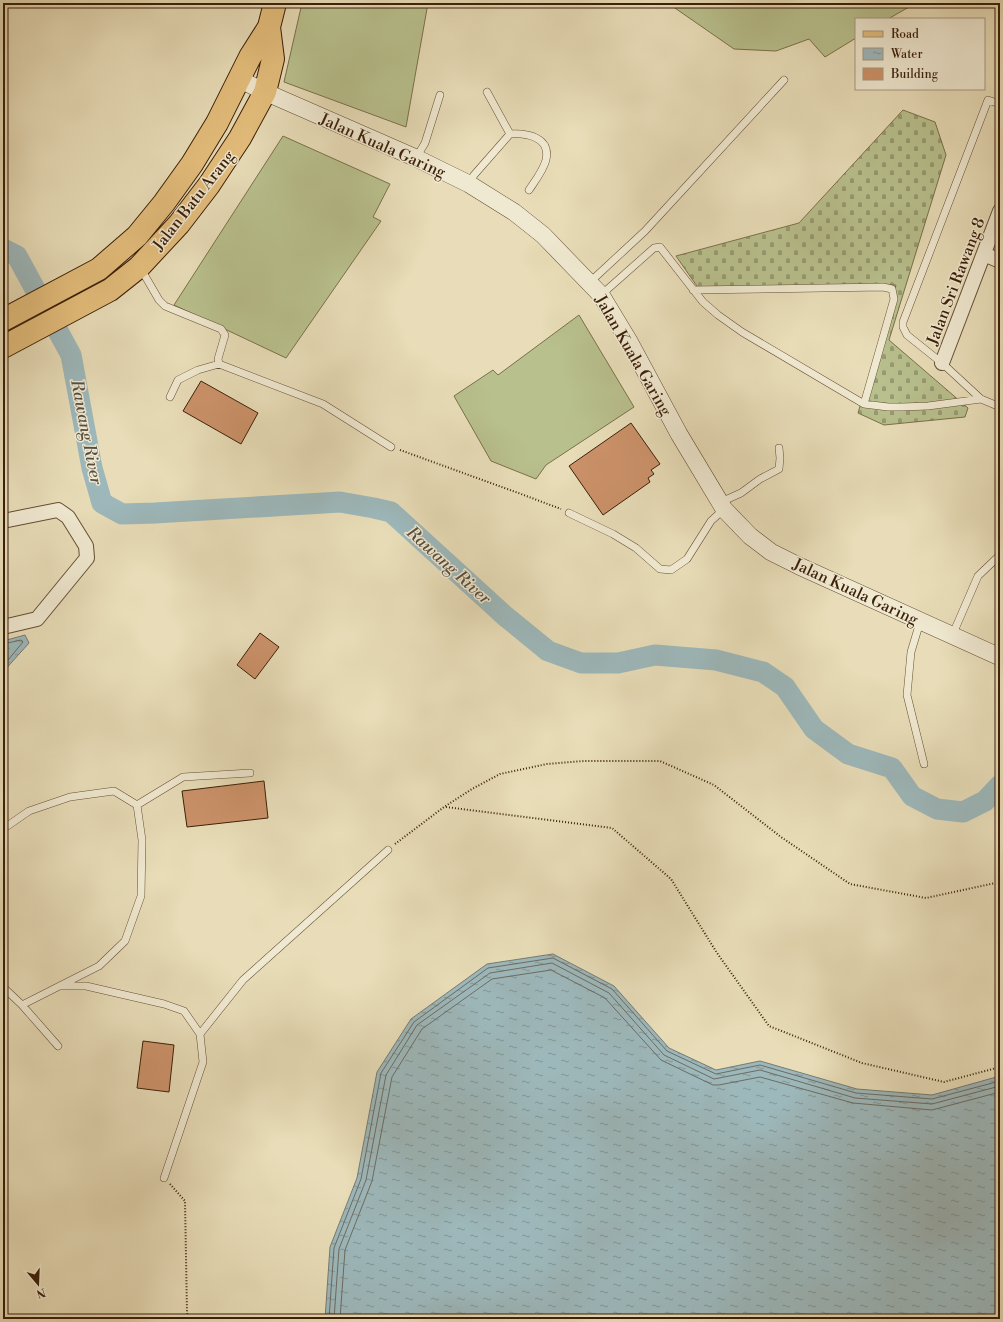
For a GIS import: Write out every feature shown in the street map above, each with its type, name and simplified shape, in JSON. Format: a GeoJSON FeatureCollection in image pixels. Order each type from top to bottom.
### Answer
{"type":"FeatureCollection","features":[{"type":"Feature","properties":{"kind":"main road","name":"Jalan Batu Arang"},"geometry":{"type":"LineString","coordinates":[[9,344],[110,290],[139,267],[179,224],[209,185],[240,138],[264,92],[273,59],[269,27],[274,3]]}},
{"type":"Feature","properties":{"kind":"main road","name":"Jalan Batu Arang"},"geometry":{"type":"LineString","coordinates":[[4,320],[99,269],[138,236],[192,164],[217,123],[250,57],[269,27]]}},
{"type":"Feature","properties":{"kind":"street","name":"Jalan Kuala Garing"},"geometry":{"type":"LineString","coordinates":[[239,79],[264,92],[416,158],[469,184],[514,212],[543,235],[596,288],[630,343],[679,434],[722,506],[750,536],[771,552],[920,622],[1000,657]]}},
{"type":"Feature","properties":{"kind":"street","name":"Jalan Sri Rawang 8"},"geometry":{"type":"LineString","coordinates":[[942,363],[1000,211]]}},
{"type":"Feature","properties":{"kind":"street"},"geometry":{"type":"LineString","coordinates":[[984,254],[1000,261]]}},
{"type":"Feature","properties":{"kind":"street"},"geometry":{"type":"LineString","coordinates":[[3,521],[58,510],[68,517],[86,546],[87,558],[37,619],[3,627]]}},
{"type":"Feature","properties":{"kind":"lane"},"geometry":{"type":"LineString","coordinates":[[596,288],[645,231],[784,80]]}},
{"type":"Feature","properties":{"kind":"lane"},"geometry":{"type":"LineString","coordinates":[[486,92],[510,134]]}},
{"type":"Feature","properties":{"kind":"lane"},"geometry":{"type":"LineString","coordinates":[[416,158],[425,143],[440,94]]}},
{"type":"Feature","properties":{"kind":"lane"},"geometry":{"type":"LineString","coordinates":[[1000,104],[988,100],[903,322],[906,335],[942,363],[981,399],[1000,407]]}},
{"type":"Feature","properties":{"kind":"lane"},"geometry":{"type":"LineString","coordinates":[[469,184],[474,175],[510,134],[522,133],[537,137],[546,148],[546,160],[539,175],[529,190]]}},
{"type":"Feature","properties":{"kind":"lane"},"geometry":{"type":"LineString","coordinates":[[596,288],[654,248],[660,247],[703,302],[742,332],[864,404],[888,407],[928,406],[981,399]]}},
{"type":"Feature","properties":{"kind":"lane"},"geometry":{"type":"LineString","coordinates":[[139,267],[159,300],[165,306],[221,329],[224,335],[218,359],[219,364]]}},
{"type":"Feature","properties":{"kind":"lane"},"geometry":{"type":"LineString","coordinates":[[693,290],[884,287],[892,289],[894,299],[864,404]]}},
{"type":"Feature","properties":{"kind":"lane"},"geometry":{"type":"LineString","coordinates":[[170,397],[178,380],[198,370],[219,364],[323,404],[391,447]]}},
{"type":"Feature","properties":{"kind":"lane"},"geometry":{"type":"LineString","coordinates":[[569,513],[613,534],[636,548],[660,569],[671,570],[687,559],[722,506],[760,478],[779,469],[779,448]]}},
{"type":"Feature","properties":{"kind":"lane"},"geometry":{"type":"LineString","coordinates":[[952,636],[978,576],[1000,555]]}},
{"type":"Feature","properties":{"kind":"lane"},"geometry":{"type":"LineString","coordinates":[[920,622],[911,652],[907,695],[924,764]]}},
{"type":"Feature","properties":{"kind":"lane"},"geometry":{"type":"LineString","coordinates":[[137,805],[183,777],[250,773]]}},
{"type":"Feature","properties":{"kind":"lane"},"geometry":{"type":"LineString","coordinates":[[3,829],[30,811],[70,797],[114,791],[137,805]]}},
{"type":"Feature","properties":{"kind":"lane"},"geometry":{"type":"LineString","coordinates":[[22,1005],[98,966],[125,941],[141,896],[142,840],[137,805]]}},
{"type":"Feature","properties":{"kind":"lane"},"geometry":{"type":"LineString","coordinates":[[200,1034],[243,980],[388,850]]}},
{"type":"Feature","properties":{"kind":"lane"},"geometry":{"type":"LineString","coordinates":[[60,986],[86,986],[164,1004],[184,1011],[200,1034],[203,1062],[164,1178]]}},
{"type":"Feature","properties":{"kind":"lane"},"geometry":{"type":"LineString","coordinates":[[3,987],[22,1005],[58,1046]]}},
{"type":"Feature","properties":{"kind":"path"},"geometry":{"type":"LineString","coordinates":[[391,447],[569,513]]}},
{"type":"Feature","properties":{"kind":"path"},"geometry":{"type":"LineString","coordinates":[[388,850],[444,807],[472,789],[500,774],[547,764],[584,761],[660,761],[714,785],[781,837],[850,884],[926,898],[1000,882]]}},
{"type":"Feature","properties":{"kind":"path"},"geometry":{"type":"LineString","coordinates":[[444,807],[612,828],[671,879],[717,953],[769,1026],[862,1063],[944,1082],[1000,1067]]}},
{"type":"Feature","properties":{"kind":"path"},"geometry":{"type":"LineString","coordinates":[[164,1178],[185,1201],[187,1313],[189,1319]]}},
{"type":"Feature","properties":{"kind":"green space"},"geometry":{"type":"Polygon","coordinates":[[[302,3],[428,3],[406,127],[284,82],[302,3]]]}},
{"type":"Feature","properties":{"kind":"green space"},"geometry":{"type":"Polygon","coordinates":[[[672,3],[916,3],[890,18],[855,18],[855,39],[825,57],[809,39],[776,51],[734,49],[672,6],[672,3]]]}},
{"type":"Feature","properties":{"kind":"green space"},"geometry":{"type":"Polygon","coordinates":[[[903,110],[935,122],[946,155],[889,340],[968,408],[965,417],[884,425],[858,413],[896,285],[699,289],[676,256],[799,223],[903,110]]]}},
{"type":"Feature","properties":{"kind":"green space"},"geometry":{"type":"Polygon","coordinates":[[[283,136],[390,184],[373,217],[381,221],[286,358],[174,305],[283,136]]]}},
{"type":"Feature","properties":{"kind":"green space"},"geometry":{"type":"Polygon","coordinates":[[[579,315],[634,407],[546,465],[536,479],[491,461],[454,396],[493,370],[498,375],[579,315]]]}},
{"type":"Feature","properties":{"kind":"water"},"geometry":{"type":"Polygon","coordinates":[[[25,635],[29,643],[3,672],[3,641],[25,635]]]}},
{"type":"Feature","properties":{"kind":"water"},"geometry":{"type":"Polygon","coordinates":[[[553,954],[614,986],[669,1048],[716,1070],[760,1061],[857,1089],[932,1095],[1000,1076],[1000,1319],[325,1319],[330,1247],[357,1178],[377,1072],[411,1019],[487,964],[553,954]]]}},
{"type":"Feature","properties":{"kind":"building"},"geometry":{"type":"Polygon","coordinates":[[[201,381],[258,413],[241,444],[183,411],[201,381]]]}},
{"type":"Feature","properties":{"kind":"building"},"geometry":{"type":"Polygon","coordinates":[[[631,423],[660,464],[651,470],[654,474],[648,478],[650,482],[603,515],[569,466],[631,423]]]}},
{"type":"Feature","properties":{"kind":"building"},"geometry":{"type":"Polygon","coordinates":[[[260,633],[279,647],[255,679],[237,665],[260,633]]]}},
{"type":"Feature","properties":{"kind":"building"},"geometry":{"type":"Polygon","coordinates":[[[264,781],[268,818],[187,827],[182,791],[264,781]]]}},
{"type":"Feature","properties":{"kind":"building"},"geometry":{"type":"Polygon","coordinates":[[[143,1041],[174,1045],[169,1092],[137,1088],[143,1041]]]}},
{"type":"Feature","properties":{"kind":"waterway","name":"Rawang River"},"geometry":{"type":"LineString","coordinates":[[3,249],[17,256],[71,355],[92,468],[102,503],[122,514],[340,502],[391,512],[505,616],[548,651],[581,663],[618,663],[655,655],[716,660],[763,672],[785,687],[814,729],[848,754],[892,768],[912,796],[937,809],[963,812],[985,801],[1000,785]]}}]}
